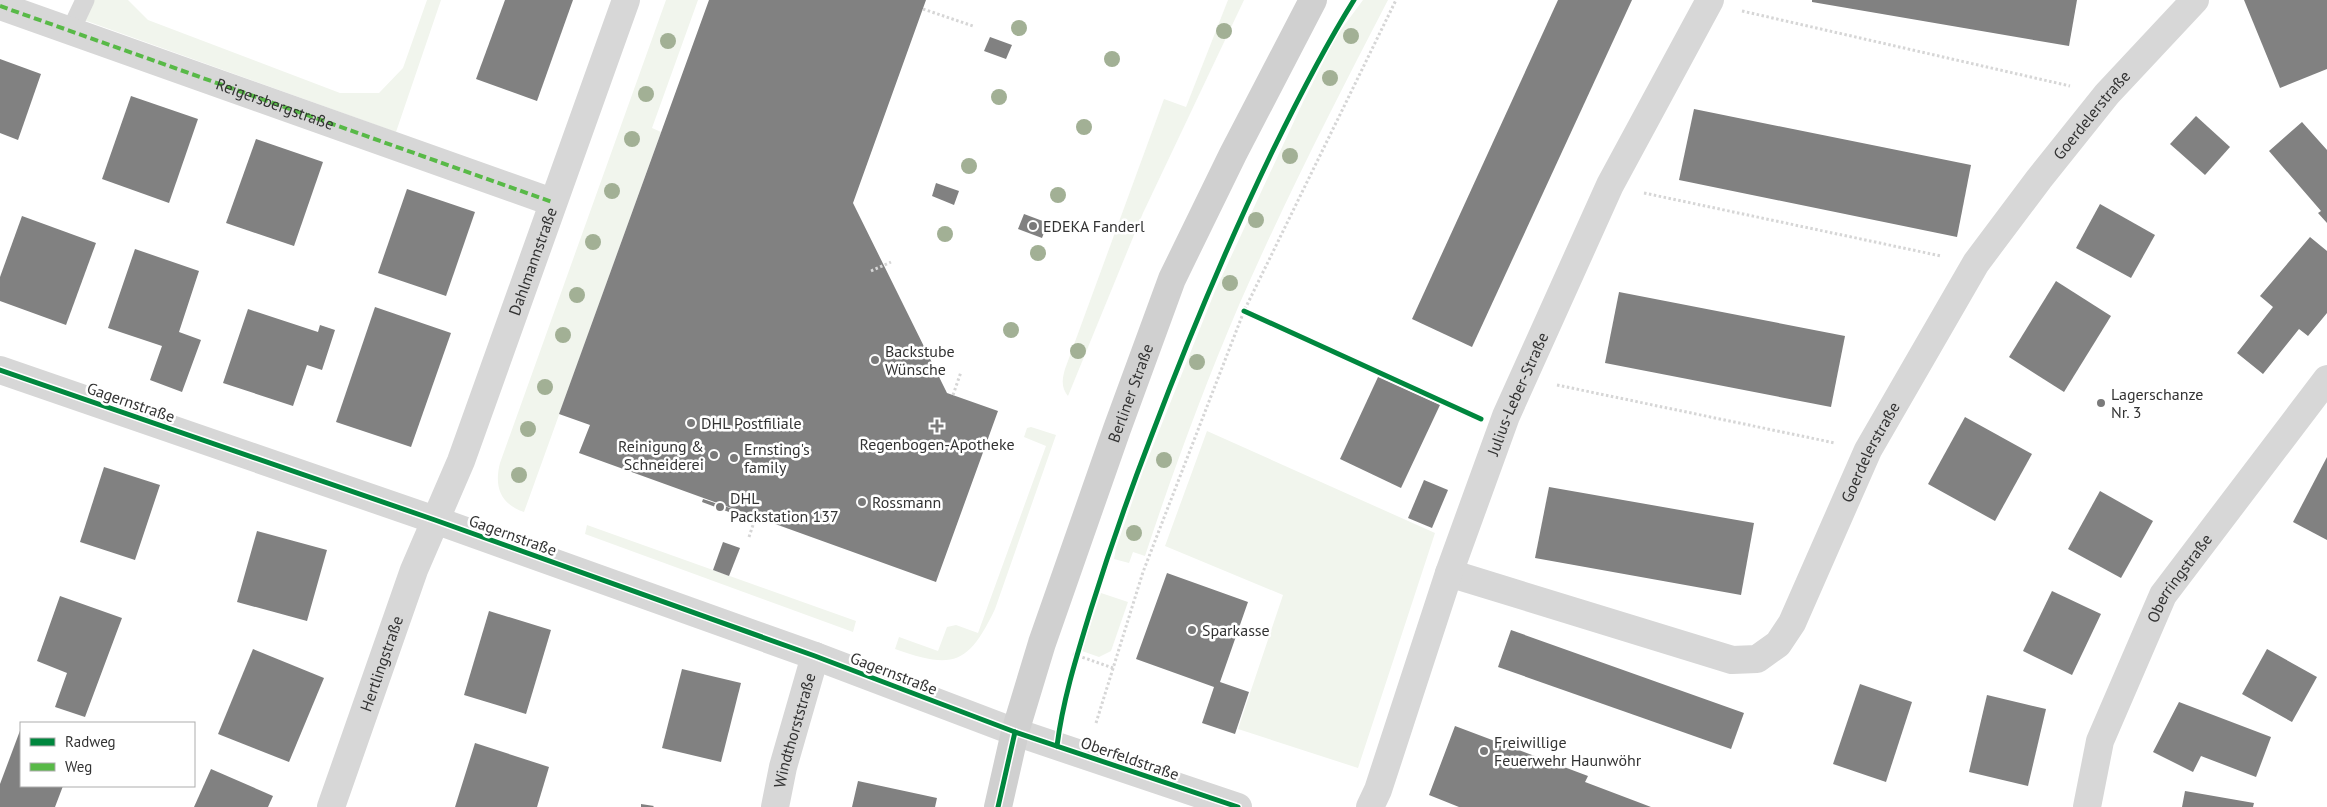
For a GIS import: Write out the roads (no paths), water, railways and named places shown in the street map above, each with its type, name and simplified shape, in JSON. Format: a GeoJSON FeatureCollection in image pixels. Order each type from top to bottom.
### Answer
{"type":"FeatureCollection","features":[{"type":"Feature","properties":{"kind":"street","name":"Dahlmannstraße"},"geometry":{"type":"LineString","coordinates":[[435,520],[461,461],[552,202],[626,0]]}},
{"type":"Feature","properties":{"kind":"street","name":"Berliner Straße"},"geometry":{"type":"LineString","coordinates":[[998,807],[1014,732],[1042,643],[1172,279],[1233,154],[1313,0]]}},
{"type":"Feature","properties":{"kind":"street","name":"Goerdelerstraße"},"geometry":{"type":"LineString","coordinates":[[1449,572],[1732,660],[1757,659],[1778,644],[1792,623],[1868,450],[1976,263],[2039,179],[2107,94],[2194,0]]}},
{"type":"Feature","properties":{"kind":"street","name":"Julius-Leber-Straße"},"geometry":{"type":"LineString","coordinates":[[1370,807],[1378,790],[1449,572],[1506,416],[1610,185],[1708,1]]}},
{"type":"Feature","properties":{"kind":"street","name":"Reigersbergstraße"},"geometry":{"type":"LineString","coordinates":[[0,6],[552,202]]}},
{"type":"Feature","properties":{"kind":"street","name":"Gagernstraße"},"geometry":{"type":"LineString","coordinates":[[0,370],[435,520],[815,656],[1014,732]]}},
{"type":"Feature","properties":{"kind":"street","name":"Oberringstraße"},"geometry":{"type":"LineString","coordinates":[[2086,807],[2100,741],[2163,595],[2327,379]]}},
{"type":"Feature","properties":{"kind":"street","name":"Hertlingstraße"},"geometry":{"type":"LineString","coordinates":[[331,807],[414,570],[435,520]]}},
{"type":"Feature","properties":{"kind":"street","name":"Windthorststraße"},"geometry":{"type":"LineString","coordinates":[[775,807],[784,767],[815,656]]}},
{"type":"Feature","properties":{"kind":"street","name":"Oberfeldstraße"},"geometry":{"type":"LineString","coordinates":[[1014,732],[1238,807]]}},
{"type":"Feature","properties":{"kind":"lane"},"geometry":{"type":"LineString","coordinates":[[70,32],[85,0]]}},
{"type":"Feature","properties":{"kind":"place","name":"EDEKA Fanderl"},"geometry":{"type":"Point","coordinates":[1033,226]}},
{"type":"Feature","properties":{"kind":"place","name":"Backstube Wünsche"},"geometry":{"type":"Point","coordinates":[875,360]}},
{"type":"Feature","properties":{"kind":"place","name":"Lagerschanze Nr. 3"},"geometry":{"type":"Point","coordinates":[2101,403]}},
{"type":"Feature","properties":{"kind":"place","name":"DHL Postfiliale"},"geometry":{"type":"Point","coordinates":[691,423]}},
{"type":"Feature","properties":{"kind":"place","name":"Regenbogen-Apotheke"},"geometry":{"type":"Point","coordinates":[937,426]}},
{"type":"Feature","properties":{"kind":"place","name":"Reinigung & Schneiderei"},"geometry":{"type":"Point","coordinates":[714,455]}},
{"type":"Feature","properties":{"kind":"place","name":"Ernsting's family"},"geometry":{"type":"Point","coordinates":[734,458]}},
{"type":"Feature","properties":{"kind":"place","name":"Rossmann"},"geometry":{"type":"Point","coordinates":[862,502]}},
{"type":"Feature","properties":{"kind":"place","name":"DHL Packstation 137"},"geometry":{"type":"Point","coordinates":[720,507]}},
{"type":"Feature","properties":{"kind":"place","name":"Sparkasse"},"geometry":{"type":"Point","coordinates":[1192,630]}},
{"type":"Feature","properties":{"kind":"place","name":"Freiwillige Feuerwehr Haunwöhr"},"geometry":{"type":"Point","coordinates":[1484,751]}}]}
